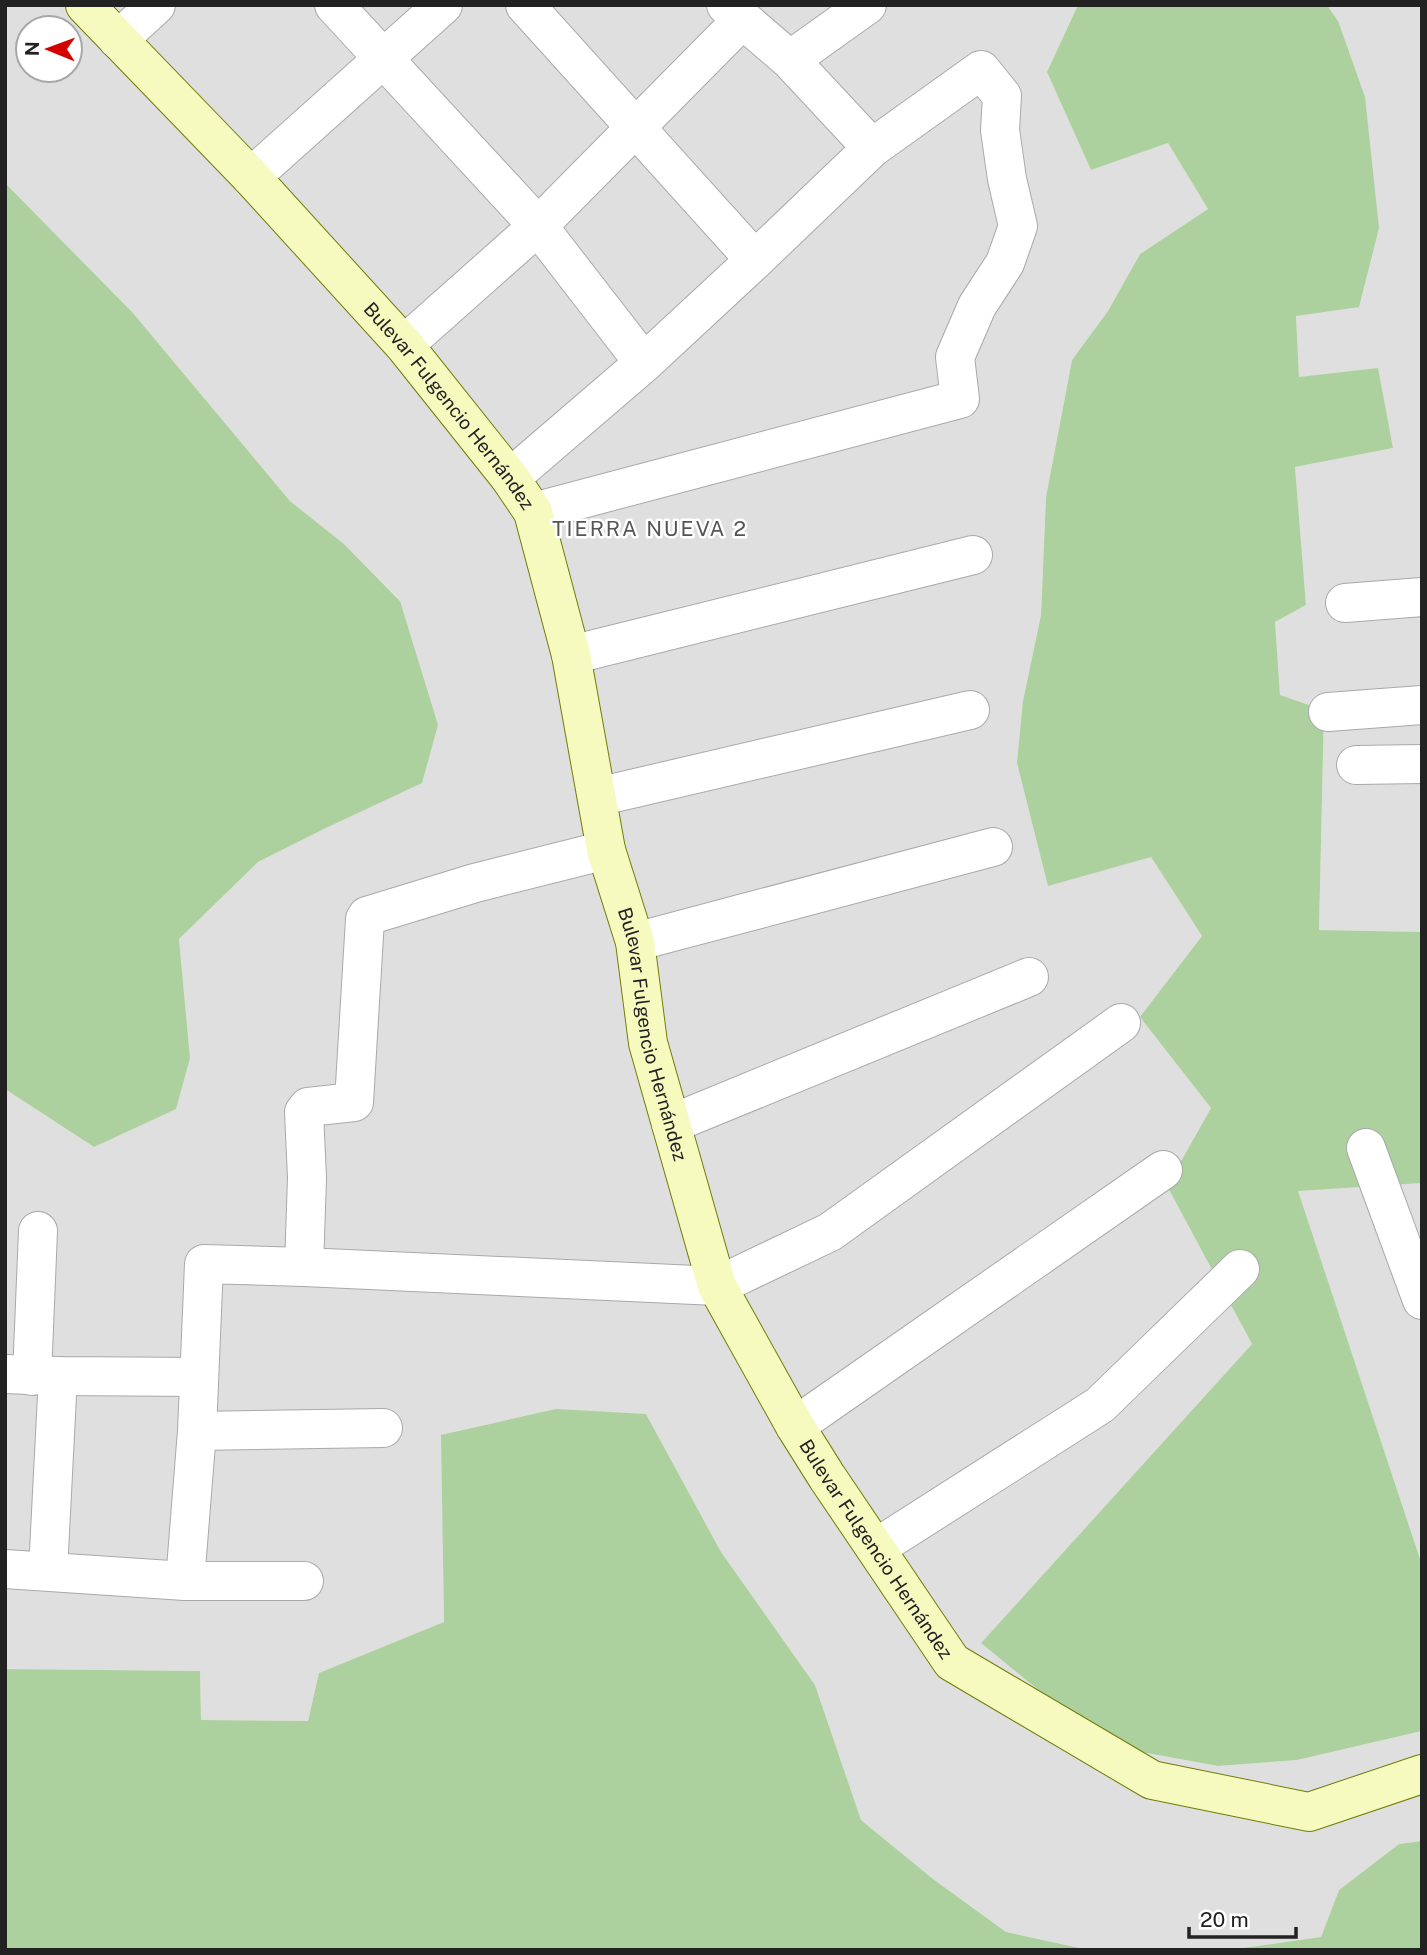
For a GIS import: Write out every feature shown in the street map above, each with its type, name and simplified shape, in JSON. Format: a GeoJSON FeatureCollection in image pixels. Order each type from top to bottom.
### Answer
{"type":"FeatureCollection","features":[{"type":"Feature","properties":{"kind":"street","name":"Bulevar Fulgencio Hernández"},"geometry":{"type":"LineString","coordinates":[[85,5],[251,177],[404,345],[510,478],[533,512],[570,655],[606,850],[635,942],[648,1043],[717,1286],[795,1426],[952,1662],[1152,1780],[1308,1812],[1422,1774]]}},
{"type":"Feature","properties":{"kind":"street"},"geometry":{"type":"LineString","coordinates":[[118,40],[156,5]]}},
{"type":"Feature","properties":{"kind":"street"},"geometry":{"type":"LineString","coordinates":[[334,5],[538,226],[644,363]]}},
{"type":"Feature","properties":{"kind":"street"},"geometry":{"type":"LineString","coordinates":[[251,177],[443,5]]}},
{"type":"Feature","properties":{"kind":"street"},"geometry":{"type":"LineString","coordinates":[[525,5],[755,260]]}},
{"type":"Feature","properties":{"kind":"street"},"geometry":{"type":"LineString","coordinates":[[790,60],[867,5]]}},
{"type":"Feature","properties":{"kind":"street"},"geometry":{"type":"LineString","coordinates":[[404,345],[538,226],[637,127],[734,13],[790,60],[872,148]]}},
{"type":"Feature","properties":{"kind":"street"},"geometry":{"type":"LineString","coordinates":[[510,478],[644,363],[872,148],[982,70],[1002,96],[1000,130],[1007,180],[1018,226],[1005,262],[977,306],[955,358],[960,398],[533,512]]}},
{"type":"Feature","properties":{"kind":"street"},"geometry":{"type":"LineString","coordinates":[[570,655],[973,555]]}},
{"type":"Feature","properties":{"kind":"street"},"geometry":{"type":"LineString","coordinates":[[1345,603],[1422,597]]}},
{"type":"Feature","properties":{"kind":"street"},"geometry":{"type":"LineString","coordinates":[[1328,712],[1422,705]]}},
{"type":"Feature","properties":{"kind":"street"},"geometry":{"type":"LineString","coordinates":[[597,797],[970,710]]}},
{"type":"Feature","properties":{"kind":"street"},"geometry":{"type":"LineString","coordinates":[[1356,765],[1422,764]]}},
{"type":"Feature","properties":{"kind":"street"},"geometry":{"type":"LineString","coordinates":[[635,942],[993,847]]}},
{"type":"Feature","properties":{"kind":"street"},"geometry":{"type":"LineString","coordinates":[[304,1267],[307,1178],[304,1112],[308,1107],[354,1102],[365,919],[475,883],[606,850]]}},
{"type":"Feature","properties":{"kind":"street"},"geometry":{"type":"LineString","coordinates":[[671,1124],[1029,977]]}},
{"type":"Feature","properties":{"kind":"street"},"geometry":{"type":"LineString","coordinates":[[184,1581],[197,1431],[204,1264],[717,1286],[830,1232],[1121,1023]]}},
{"type":"Feature","properties":{"kind":"street"},"geometry":{"type":"LineString","coordinates":[[1366,1148],[1422,1300]]}},
{"type":"Feature","properties":{"kind":"street"},"geometry":{"type":"LineString","coordinates":[[795,1426],[1163,1170]]}},
{"type":"Feature","properties":{"kind":"street"},"geometry":{"type":"LineString","coordinates":[[38,1231],[32,1376],[48,1571]]}},
{"type":"Feature","properties":{"kind":"street"},"geometry":{"type":"LineString","coordinates":[[876,1548],[1100,1405],[1240,1269]]}},
{"type":"Feature","properties":{"kind":"street"},"geometry":{"type":"LineString","coordinates":[[32,1376],[199,1377]]}},
{"type":"Feature","properties":{"kind":"street"},"geometry":{"type":"LineString","coordinates":[[197,1431],[383,1428]]}},
{"type":"Feature","properties":{"kind":"street"},"geometry":{"type":"LineString","coordinates":[[5,1569],[184,1581],[304,1581]]}},
{"type":"Feature","properties":{"kind":"shaded area"},"geometry":{"type":"Polygon","coordinates":[[[5,5],[1078,5],[1047,72],[1091,170],[1168,143],[1208,209],[1140,254],[1108,311],[1072,360],[1046,497],[1041,615],[1023,701],[1151,857],[1202,936],[1141,1017],[1211,1108],[1167,1186],[1252,1344],[981,1643],[1114,1747],[1218,1766],[1297,1760],[1422,1731],[1422,1841],[1399,1844],[1339,1890],[1321,1937],[1213,1950],[1089,1950],[1006,1932],[933,1879],[861,1820],[815,1685],[721,1552],[646,1414],[442,1435],[444,1623],[319,1673],[308,1721],[201,1720],[200,1671],[5,1669],[5,1089],[94,1147],[190,1058],[179,939],[258,862],[328,827],[400,600],[344,544],[290,501],[133,313],[5,183],[5,5]]]}},
{"type":"Feature","properties":{"kind":"shaded area"},"geometry":{"type":"Polygon","coordinates":[[[1327,5],[1422,5],[1422,932],[1319,930],[1324,710],[1280,695],[1275,622],[1306,605],[1295,467],[1393,448],[1299,378],[1296,316],[1338,21],[1327,5]]]}},
{"type":"Feature","properties":{"kind":"shaded area"},"geometry":{"type":"Polygon","coordinates":[[[1422,1183],[1422,1565],[1297,1190],[1422,1183]]]}},
{"type":"Feature","properties":{"kind":"green space"},"geometry":{"type":"Polygon","coordinates":[[[1078,5],[1327,5],[1338,21],[1365,97],[1379,228],[1359,307],[1296,316],[1299,377],[1378,368],[1393,448],[1295,467],[1306,605],[1275,622],[1280,695],[1324,710],[1319,930],[1422,932],[1422,1183],[1298,1191],[1422,1565],[1422,1731],[1297,1760],[1218,1766],[1114,1747],[981,1643],[1252,1344],[1167,1186],[1211,1108],[1140,1017],[1202,936],[1151,857],[1048,886],[1017,763],[1023,701],[1041,615],[1046,497],[1072,360],[1108,311],[1140,254],[1208,209],[1168,143],[1091,170],[1047,72],[1078,5]]]}},
{"type":"Feature","properties":{"kind":"green space"},"geometry":{"type":"Polygon","coordinates":[[[5,183],[133,313],[290,501],[344,544],[400,601],[438,725],[422,783],[258,862],[179,939],[190,1058],[176,1109],[94,1147],[5,1089],[5,183]]]}},
{"type":"Feature","properties":{"kind":"green space"},"geometry":{"type":"Polygon","coordinates":[[[556,1409],[646,1414],[721,1552],[815,1685],[861,1820],[933,1879],[1006,1932],[1089,1950],[5,1950],[5,1669],[200,1671],[201,1720],[308,1721],[319,1673],[444,1622],[441,1435],[556,1409]]]}},
{"type":"Feature","properties":{"kind":"green space"},"geometry":{"type":"Polygon","coordinates":[[[1422,1841],[1422,1950],[1213,1950],[1321,1937],[1339,1890],[1399,1844],[1422,1841]]]}},
{"type":"Feature","properties":{"kind":"district","name":"TIERRA NUEVA 2"},"geometry":{"type":"Point","coordinates":[650,528]}}]}
